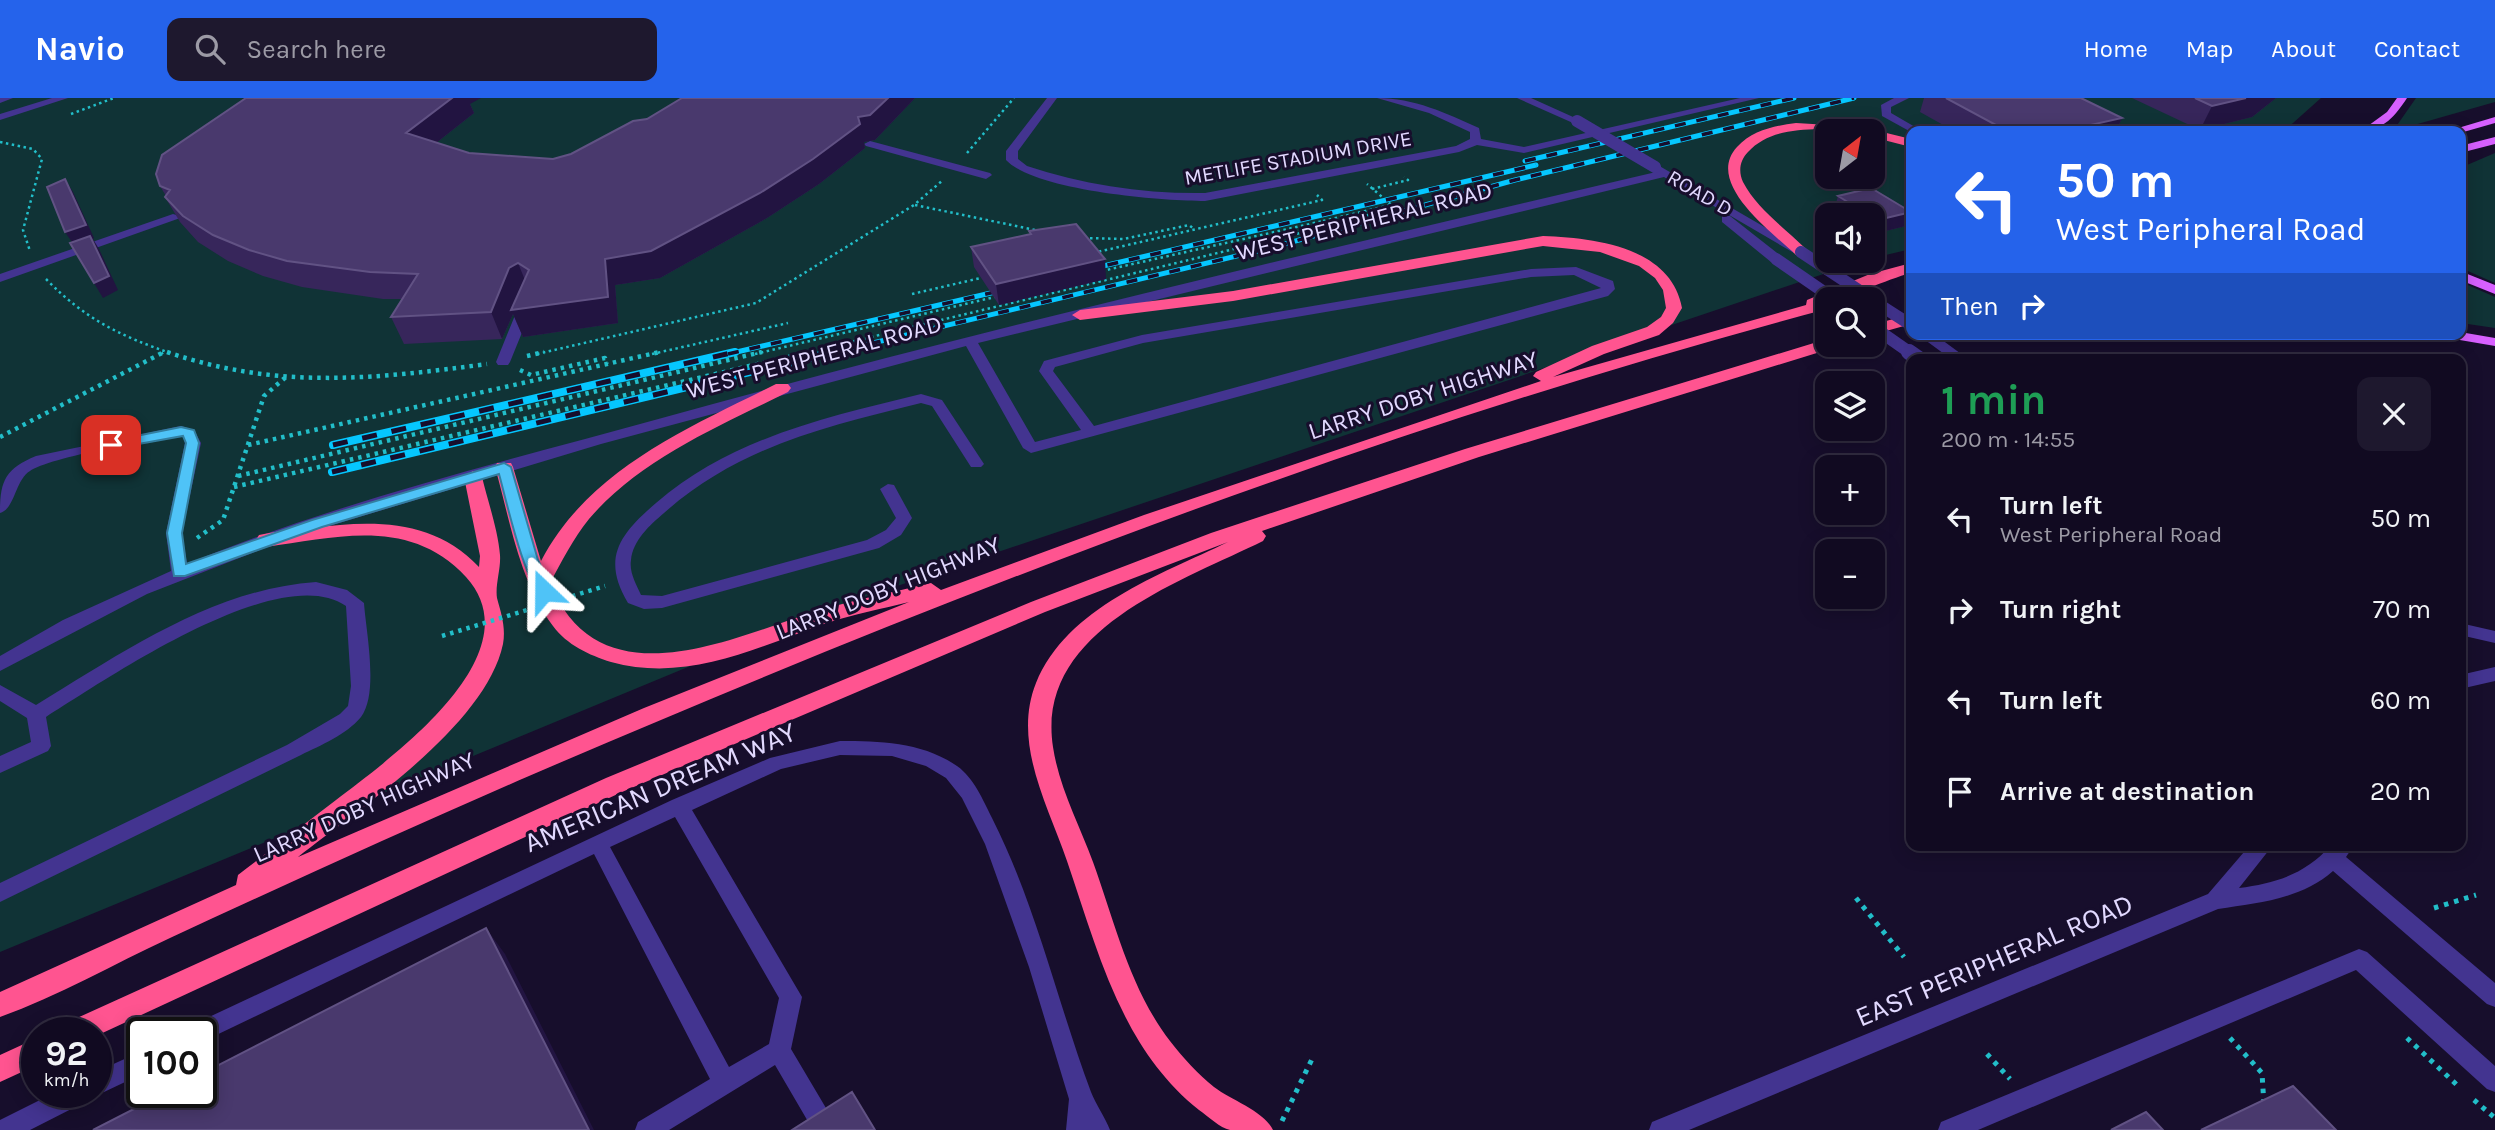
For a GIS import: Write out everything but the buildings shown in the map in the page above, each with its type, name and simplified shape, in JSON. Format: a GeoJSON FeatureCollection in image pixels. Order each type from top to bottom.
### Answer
{"type":"FeatureCollection","features":[{"type":"Feature","properties":{"kind":"highway"},"geometry":{"type":"LineString","coordinates":[[1801,252],[1747,196],[1734,177],[1733,163],[1747,142],[1760,134],[1815,128]]}},
{"type":"Feature","properties":{"kind":"highway"},"geometry":{"type":"LineString","coordinates":[[1885,136],[1906,142]]}},
{"type":"Feature","properties":{"kind":"highway"},"geometry":{"type":"LineString","coordinates":[[1080,315],[1233,296],[1543,242],[1570,242],[1613,250],[1652,268],[1668,284],[1674,308],[1662,326],[1598,349],[1477,407]]}},
{"type":"Feature","properties":{"kind":"highway"},"geometry":{"type":"LineString","coordinates":[[1785,315],[1876,277],[1906,269]]}},
{"type":"Feature","properties":{"kind":"highway"},"geometry":{"type":"LineString","coordinates":[[1885,289],[1906,283]]}},
{"type":"Feature","properties":{"kind":"highway","name":"LARRY DOBY HIGHWAY"},"geometry":{"type":"LineString","coordinates":[[0,1005],[220,902],[615,731],[1024,566],[1202,500],[1477,407],[1815,307]]}},
{"type":"Feature","properties":{"kind":"highway"},"geometry":{"type":"LineString","coordinates":[[1885,325],[1906,320]]}},
{"type":"Feature","properties":{"kind":"highway"},"geometry":{"type":"LineString","coordinates":[[108,1017],[478,845],[741,730],[1131,570],[1218,538],[1547,428],[1815,348]]}},
{"type":"Feature","properties":{"kind":"highway"},"geometry":{"type":"LineString","coordinates":[[541,580],[555,550],[575,521],[612,484],[667,446],[782,388]]}},
{"type":"Feature","properties":{"kind":"highway"},"geometry":{"type":"LineString","coordinates":[[504,467],[531,560],[560,622],[581,641],[630,660],[669,662],[707,657],[822,617],[1024,566]]}},
{"type":"Feature","properties":{"kind":"highway"},"geometry":{"type":"LineString","coordinates":[[220,902],[391,771],[446,722],[477,680],[487,657],[494,618],[487,593],[490,556],[472,477]]}},
{"type":"Feature","properties":{"kind":"highway"},"geometry":{"type":"LineString","coordinates":[[1258,1130],[1228,1114],[1189,1083],[1145,1030],[1125,985],[1051,782],[1042,748],[1040,716],[1046,685],[1052,672],[1091,626],[1123,604],[1304,511]]}},
{"type":"Feature","properties":{"kind":"highway"},"geometry":{"type":"LineString","coordinates":[[266,540],[361,530],[415,532],[432,537],[458,556],[487,593]]}},
{"type":"Feature","properties":{"kind":"highway"},"geometry":{"type":"LineString","coordinates":[[0,1069],[21,1059]]}},
{"type":"Feature","properties":{"kind":"main road"},"geometry":{"type":"LineString","coordinates":[[2373,126],[2391,114],[2402,98]]}},
{"type":"Feature","properties":{"kind":"main road"},"geometry":{"type":"LineString","coordinates":[[2466,128],[2495,120]]}},
{"type":"Feature","properties":{"kind":"main road"},"geometry":{"type":"LineString","coordinates":[[2466,148],[2495,140]]}},
{"type":"Feature","properties":{"kind":"main road"},"geometry":{"type":"LineString","coordinates":[[2466,278],[2495,290]]}},
{"type":"Feature","properties":{"kind":"main road"},"geometry":{"type":"LineString","coordinates":[[2466,337],[2495,342]]}},
{"type":"Feature","properties":{"kind":"street"},"geometry":{"type":"LineString","coordinates":[[0,100],[8,98]]}},
{"type":"Feature","properties":{"kind":"street"},"geometry":{"type":"LineString","coordinates":[[0,117],[63,98]]}},
{"type":"Feature","properties":{"kind":"street","name":"METLIFE STADIUM DRIVE"},"geometry":{"type":"LineString","coordinates":[[1052,98],[1012,150],[1012,160],[1019,168],[1042,176],[1177,198],[1205,197],[1466,147],[1476,141],[1475,130],[1462,122],[1382,98]]}},
{"type":"Feature","properties":{"kind":"street","name":"ROAD D"},"geometry":{"type":"LineString","coordinates":[[1522,98],[1577,121],[1801,252],[1854,287]]}},
{"type":"Feature","properties":{"kind":"street"},"geometry":{"type":"LineString","coordinates":[[1476,141],[1524,150],[1754,98]]}},
{"type":"Feature","properties":{"kind":"street"},"geometry":{"type":"LineString","coordinates":[[1904,98],[1886,105],[1886,114],[1908,126]]}},
{"type":"Feature","properties":{"kind":"street"},"geometry":{"type":"LineString","coordinates":[[2073,98],[2116,126]]}},
{"type":"Feature","properties":{"kind":"street"},"geometry":{"type":"LineString","coordinates":[[870,144],[986,175]]}},
{"type":"Feature","properties":{"kind":"street"},"geometry":{"type":"LineString","coordinates":[[1660,170],[1816,287]]}},
{"type":"Feature","properties":{"kind":"street","name":"WEST PERIPHERAL ROAD"},"geometry":{"type":"LineString","coordinates":[[0,664],[74,621],[180,572],[266,540],[504,467],[782,388],[1660,170]]}},
{"type":"Feature","properties":{"kind":"street"},"geometry":{"type":"LineString","coordinates":[[0,278],[177,218]]}},
{"type":"Feature","properties":{"kind":"street"},"geometry":{"type":"LineString","coordinates":[[970,342],[1031,449],[1603,293],[1608,289],[1608,284],[1576,271],[1531,273],[1142,340],[1049,364],[1046,371],[1090,432]]}},
{"type":"Feature","properties":{"kind":"street"},"geometry":{"type":"LineString","coordinates":[[503,362],[530,296]]}},
{"type":"Feature","properties":{"kind":"street","name":"ROAD D"},"geometry":{"type":"LineString","coordinates":[[1885,308],[1906,322]]}},
{"type":"Feature","properties":{"kind":"street"},"geometry":{"type":"LineString","coordinates":[[1885,337],[1911,354]]}},
{"type":"Feature","properties":{"kind":"street"},"geometry":{"type":"LineString","coordinates":[[1933,340],[1954,354]]}},
{"type":"Feature","properties":{"kind":"street"},"geometry":{"type":"LineString","coordinates":[[888,489],[904,518],[901,527],[873,544],[662,602],[644,603],[634,599],[622,564],[627,547],[639,528],[671,496],[718,464],[773,437],[920,398],[930,399],[937,403],[976,464]]}},
{"type":"Feature","properties":{"kind":"street"},"geometry":{"type":"LineString","coordinates":[[0,508],[14,474],[24,466],[41,459],[181,431],[189,433],[192,443],[174,533],[180,572]]}},
{"type":"Feature","properties":{"kind":"street"},"geometry":{"type":"LineString","coordinates":[[0,893],[294,750],[340,724],[357,708],[360,690],[355,603],[340,593],[314,587],[264,597],[157,642],[36,714]]}},
{"type":"Feature","properties":{"kind":"street"},"geometry":{"type":"LineString","coordinates":[[2466,630],[2495,637]]}},
{"type":"Feature","properties":{"kind":"street"},"geometry":{"type":"LineString","coordinates":[[2466,681],[2495,674]]}},
{"type":"Feature","properties":{"kind":"street"},"geometry":{"type":"LineString","coordinates":[[0,692],[36,714],[41,746],[0,765]]}},
{"type":"Feature","properties":{"kind":"street","name":"AMERICAN DREAM WAY"},"geometry":{"type":"LineString","coordinates":[[217,1024],[598,843],[777,763],[840,748],[902,751],[932,760],[953,773],[970,793],[995,844],[1040,968],[1081,1099],[1098,1130]]}},
{"type":"Feature","properties":{"kind":"street"},"geometry":{"type":"LineString","coordinates":[[680,806],[791,997],[779,1050],[827,1130]]}},
{"type":"Feature","properties":{"kind":"street"},"geometry":{"type":"LineString","coordinates":[[598,843],[725,1083]]}},
{"type":"Feature","properties":{"kind":"street"},"geometry":{"type":"LineString","coordinates":[[2216,900],[2258,851]]}},
{"type":"Feature","properties":{"kind":"street"},"geometry":{"type":"LineString","coordinates":[[2339,852],[2495,997]]}},
{"type":"Feature","properties":{"kind":"street","name":"EAST PERIPHERAL ROAD"},"geometry":{"type":"LineString","coordinates":[[1661,1130],[2216,900],[2283,891],[2339,852]]}},
{"type":"Feature","properties":{"kind":"street"},"geometry":{"type":"LineString","coordinates":[[1950,1130],[2359,959],[2495,1081]]}},
{"type":"Feature","properties":{"kind":"street"},"geometry":{"type":"LineString","coordinates":[[651,1129],[779,1050]]}},
{"type":"Feature","properties":{"kind":"street"},"geometry":{"type":"LineString","coordinates":[[1078,1130],[1081,1099]]}},
{"type":"Feature","properties":{"kind":"street"},"geometry":{"type":"LineString","coordinates":[[5,1130],[49,1108]]}},
{"type":"Feature","properties":{"kind":"path"},"geometry":{"type":"LineString","coordinates":[[0,142],[33,149],[42,159],[23,230],[34,267],[76,309],[138,343],[208,363],[287,376],[371,379],[503,362],[756,303],[914,205],[958,167],[1014,98]]}},
{"type":"Feature","properties":{"kind":"path"},"geometry":{"type":"LineString","coordinates":[[234,487],[1065,292],[1327,227],[1395,208],[1372,188],[1406,181]]}},
{"type":"Feature","properties":{"kind":"path"},"geometry":{"type":"LineString","coordinates":[[1086,254],[1322,200],[1317,195]]}},
{"type":"Feature","properties":{"kind":"path"},"geometry":{"type":"LineString","coordinates":[[914,205],[1049,232]]}},
{"type":"Feature","properties":{"kind":"path"},"geometry":{"type":"LineString","coordinates":[[1096,273],[1147,265],[1391,205]]}},
{"type":"Feature","properties":{"kind":"path"},"geometry":{"type":"LineString","coordinates":[[1076,237],[1102,241],[1128,239],[1189,225],[1194,229]]}},
{"type":"Feature","properties":{"kind":"path"},"geometry":{"type":"LineString","coordinates":[[1147,265],[1154,268]]}},
{"type":"Feature","properties":{"kind":"path"},"geometry":{"type":"LineString","coordinates":[[912,294],[989,276]]}},
{"type":"Feature","properties":{"kind":"path"},"geometry":{"type":"LineString","coordinates":[[238,476],[1006,294]]}},
{"type":"Feature","properties":{"kind":"path"},"geometry":{"type":"LineString","coordinates":[[988,300],[997,302],[992,307]]}},
{"type":"Feature","properties":{"kind":"path"},"geometry":{"type":"LineString","coordinates":[[248,445],[788,323]]}},
{"type":"Feature","properties":{"kind":"path"},"geometry":{"type":"LineString","coordinates":[[0,437],[166,351]]}},
{"type":"Feature","properties":{"kind":"path"},"geometry":{"type":"LineString","coordinates":[[503,362],[531,375],[605,358],[607,364]]}},
{"type":"Feature","properties":{"kind":"path"},"geometry":{"type":"LineString","coordinates":[[196,539],[223,520],[264,396],[287,376]]}},
{"type":"Feature","properties":{"kind":"path"},"geometry":{"type":"LineString","coordinates":[[442,636],[605,586]]}},
{"type":"Feature","properties":{"kind":"path"},"geometry":{"type":"LineString","coordinates":[[2434,908],[2476,895]]}},
{"type":"Feature","properties":{"kind":"path"},"geometry":{"type":"LineString","coordinates":[[1856,898],[1905,957]]}},
{"type":"Feature","properties":{"kind":"path"},"geometry":{"type":"LineString","coordinates":[[2214,1020],[2262,1073],[2264,1112]]}},
{"type":"Feature","properties":{"kind":"path"},"geometry":{"type":"LineString","coordinates":[[1987,1054],[2028,1098]]}},
{"type":"Feature","properties":{"kind":"path"},"geometry":{"type":"LineString","coordinates":[[1281,1121],[1314,1055]]}},
{"type":"Feature","properties":{"kind":"green space"},"geometry":{"type":"Polygon","coordinates":[[[0,98],[2321,98],[2290,126],[1906,126],[1906,250],[1885,255],[1885,203],[1815,203],[1815,273],[1826,273],[823,611],[0,952],[0,98]]]}},
{"type":"Feature","properties":{"kind":"green space"},"geometry":{"type":"Polygon","coordinates":[[[2416,98],[2495,98],[2495,102],[2411,126],[2396,126],[2416,98]]]}},
{"type":"Feature","properties":{"kind":"green space"},"geometry":{"type":"Polygon","coordinates":[[[2495,153],[2495,283],[2466,270],[2466,165],[2495,153]]]}},
{"type":"Feature","properties":{"kind":"green space"},"geometry":{"type":"Polygon","coordinates":[[[2466,284],[2495,297],[2495,328],[2466,324],[2466,284]]]}},
{"type":"Feature","properties":{"kind":"railway"},"geometry":{"type":"LineString","coordinates":[[1525,161],[1794,98]]}},
{"type":"Feature","properties":{"kind":"railway"},"geometry":{"type":"LineString","coordinates":[[827,354],[1270,248],[1515,180],[1854,98]]}},
{"type":"Feature","properties":{"kind":"railway"},"geometry":{"type":"LineString","coordinates":[[1086,270],[1536,165]]}},
{"type":"Feature","properties":{"kind":"railway"},"geometry":{"type":"LineString","coordinates":[[728,354],[1008,289]]}},
{"type":"Feature","properties":{"kind":"railway"},"geometry":{"type":"LineString","coordinates":[[333,445],[735,352]]}},
{"type":"Feature","properties":{"kind":"railway"},"geometry":{"type":"LineString","coordinates":[[332,472],[834,352]]}},
{"type":"Feature","properties":{"kind":"route"},"geometry":{"type":"LineString","coordinates":[[111,445],[181,431],[189,433],[192,443],[174,533],[180,572],[266,540],[504,467],[531,560],[544,591]]}}]}
